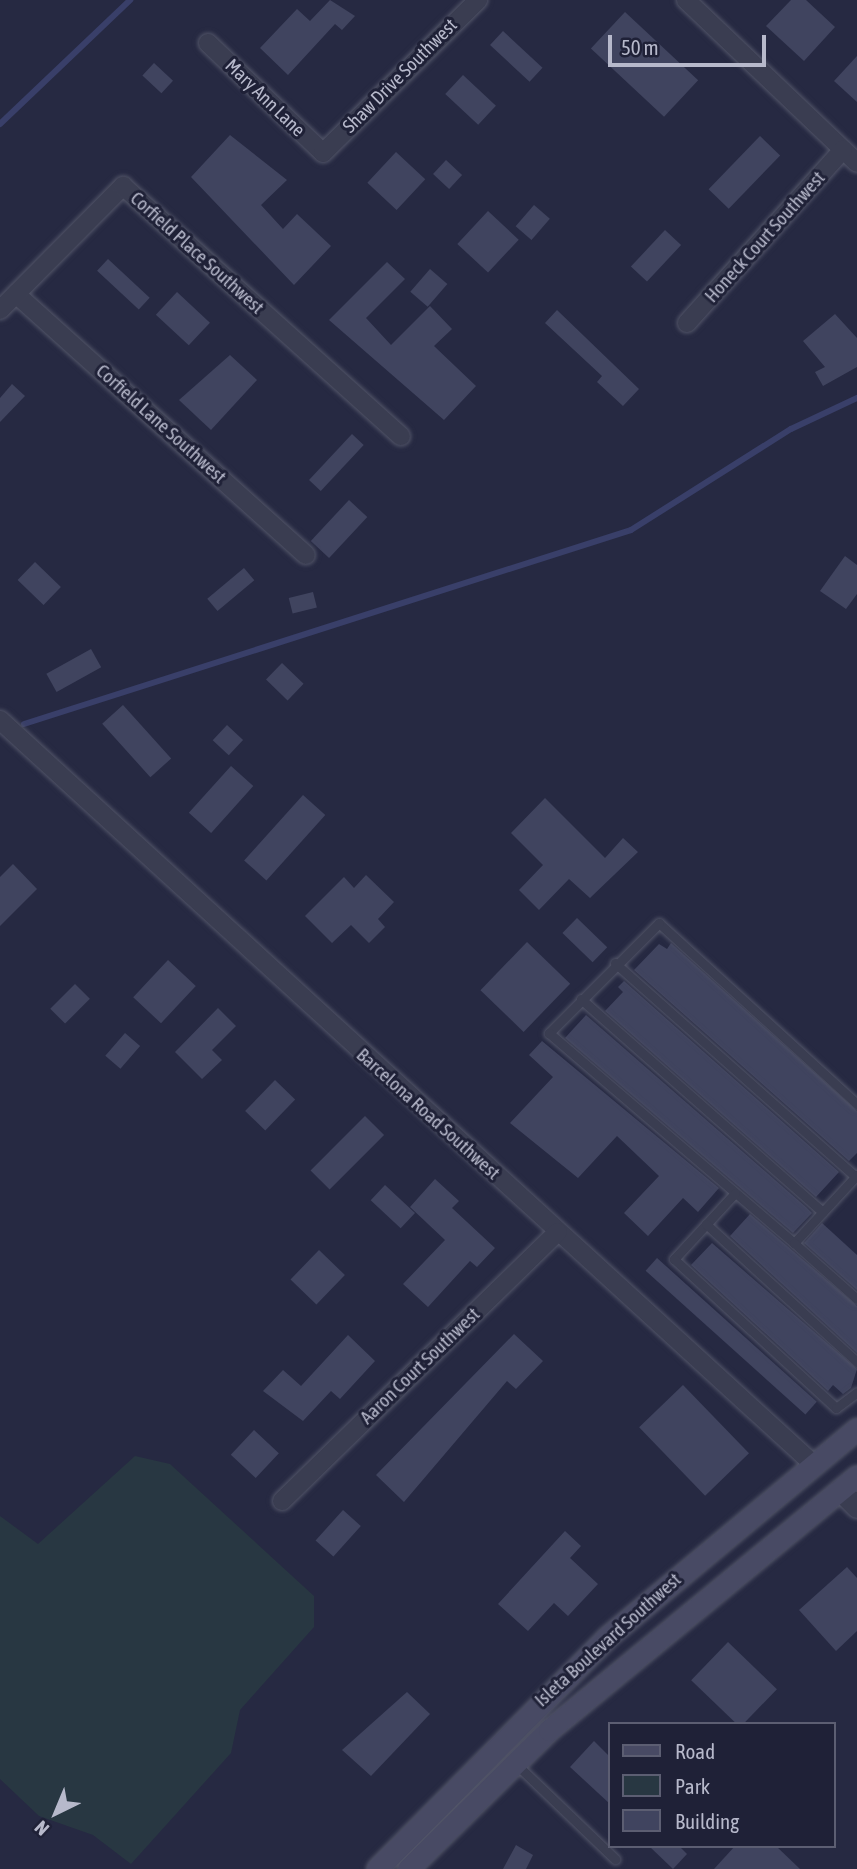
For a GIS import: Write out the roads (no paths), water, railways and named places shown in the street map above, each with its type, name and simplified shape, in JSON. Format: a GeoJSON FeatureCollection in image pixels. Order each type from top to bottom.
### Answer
{"type":"FeatureCollection","features":[{"type":"Feature","properties":{"kind":"main road","name":"Isleta Boulevard Southwest"},"geometry":{"type":"LineString","coordinates":[[384,1867],[606,1638],[857,1429]]}},
{"type":"Feature","properties":{"kind":"main road","name":"Barcelona Road Southwest"},"geometry":{"type":"LineString","coordinates":[[813,1464],[839,1490]]}},
{"type":"Feature","properties":{"kind":"main road","name":"Isleta Boulevard Southwest"},"geometry":{"type":"LineString","coordinates":[[408,1869],[513,1762],[857,1476]]}},
{"type":"Feature","properties":{"kind":"street","name":"Shaw Drive Southwest"},"geometry":{"type":"LineString","coordinates":[[323,153],[478,0]]}},
{"type":"Feature","properties":{"kind":"street"},"geometry":{"type":"LineString","coordinates":[[686,0],[857,163]]}},
{"type":"Feature","properties":{"kind":"street","name":"Mary Ann Lane"},"geometry":{"type":"LineString","coordinates":[[208,43],[323,153]]}},
{"type":"Feature","properties":{"kind":"street","name":"Honeck Court Southwest"},"geometry":{"type":"LineString","coordinates":[[687,323],[843,150]]}},
{"type":"Feature","properties":{"kind":"street","name":"Corfield Place Southwest"},"geometry":{"type":"LineString","coordinates":[[0,310],[123,186],[401,436]]}},
{"type":"Feature","properties":{"kind":"street","name":"Corfield Lane Southwest"},"geometry":{"type":"LineString","coordinates":[[16,294],[306,555]]}},
{"type":"Feature","properties":{"kind":"street","name":"Barcelona Road Southwest"},"geometry":{"type":"LineString","coordinates":[[0,720],[813,1464]]}},
{"type":"Feature","properties":{"kind":"street","name":"Aaron Court Southwest"},"geometry":{"type":"LineString","coordinates":[[282,1501],[558,1232]]}},
{"type":"Feature","properties":{"kind":"street","name":"Barcelona Road Southwest"},"geometry":{"type":"LineString","coordinates":[[839,1490],[857,1507]]}},
{"type":"Feature","properties":{"kind":"lane"},"geometry":{"type":"LineString","coordinates":[[857,1104],[659,923],[615,963],[549,1033],[857,1299]]}},
{"type":"Feature","properties":{"kind":"lane"},"geometry":{"type":"LineString","coordinates":[[615,963],[856,1176],[794,1243]]}},
{"type":"Feature","properties":{"kind":"lane"},"geometry":{"type":"LineString","coordinates":[[581,999],[823,1212]]}},
{"type":"Feature","properties":{"kind":"lane"},"geometry":{"type":"LineString","coordinates":[[735,1193],[674,1259],[836,1408],[857,1392]]}},
{"type":"Feature","properties":{"kind":"lane"},"geometry":{"type":"LineString","coordinates":[[706,1224],[857,1362]]}},
{"type":"Feature","properties":{"kind":"lane"},"geometry":{"type":"LineString","coordinates":[[513,1762],[615,1859]]}},
{"type":"Feature","properties":{"kind":"waterway"},"geometry":{"type":"LineString","coordinates":[[0,124],[130,0]]}},
{"type":"Feature","properties":{"kind":"waterway"},"geometry":{"type":"LineString","coordinates":[[24,724],[631,530],[791,429],[857,398]]}}]}
